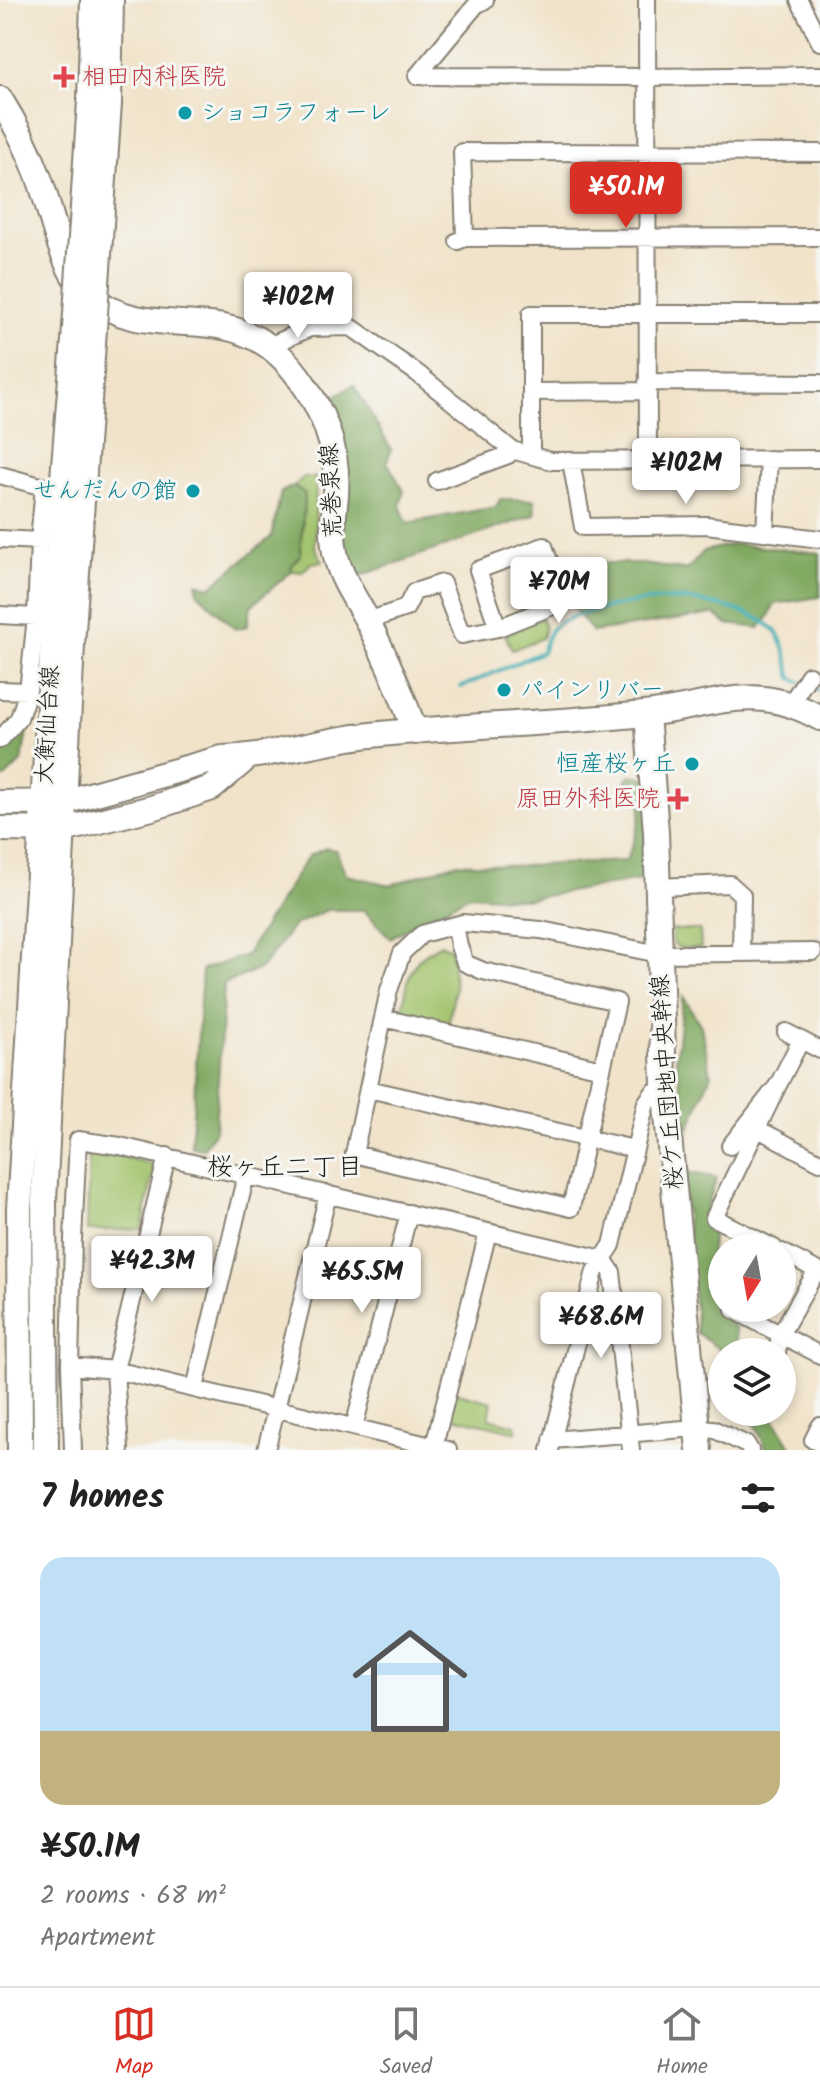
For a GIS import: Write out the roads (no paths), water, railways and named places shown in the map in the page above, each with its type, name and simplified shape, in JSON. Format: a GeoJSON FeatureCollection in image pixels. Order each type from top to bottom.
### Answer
{"type":"FeatureCollection","features":[{"type":"Feature","properties":{"kind":"street","name":"大衡仙台線"},"geometry":{"type":"LineString","coordinates":[[93,0],[100,102]]}},
{"type":"Feature","properties":{"kind":"street","name":"大衡仙台線"},"geometry":{"type":"LineString","coordinates":[[20,1450],[19,1209],[52,830],[100,102],[111,0]]}},
{"type":"Feature","properties":{"kind":"street"},"geometry":{"type":"LineString","coordinates":[[485,0],[476,5],[417,76],[820,75]]}},
{"type":"Feature","properties":{"kind":"street"},"geometry":{"type":"LineString","coordinates":[[647,0],[648,460]]}},
{"type":"Feature","properties":{"kind":"street"},"geometry":{"type":"LineString","coordinates":[[799,0],[820,42]]}},
{"type":"Feature","properties":{"kind":"street","name":"荒巻泉線"},"geometry":{"type":"LineString","coordinates":[[0,99],[18,129],[38,174],[71,272],[89,295],[129,317],[218,325],[245,331],[271,345],[298,375],[321,411],[335,458],[336,493],[331,532],[336,559],[407,708],[415,732]]}},
{"type":"Feature","properties":{"kind":"street"},"geometry":{"type":"LineString","coordinates":[[820,153],[462,152],[461,240],[820,237]]}},
{"type":"Feature","properties":{"kind":"street"},"geometry":{"type":"LineString","coordinates":[[531,455],[531,314],[820,314]]}},
{"type":"Feature","properties":{"kind":"street"},"geometry":{"type":"LineString","coordinates":[[271,345],[310,328],[351,327],[417,373],[512,450],[551,461],[820,459]]}},
{"type":"Feature","properties":{"kind":"street"},"geometry":{"type":"LineString","coordinates":[[531,392],[820,383]]}},
{"type":"Feature","properties":{"kind":"street"},"geometry":{"type":"LineString","coordinates":[[437,481],[508,455],[512,450]]}},
{"type":"Feature","properties":{"kind":"street"},"geometry":{"type":"LineString","coordinates":[[765,532],[769,459]]}},
{"type":"Feature","properties":{"kind":"street"},"geometry":{"type":"LineString","coordinates":[[571,461],[583,527],[706,525],[820,539]]}},
{"type":"Feature","properties":{"kind":"street"},"geometry":{"type":"LineString","coordinates":[[0,475],[44,487],[28,691],[19,718],[0,740]]}},
{"type":"Feature","properties":{"kind":"street"},"geometry":{"type":"LineString","coordinates":[[0,539],[39,541]]}},
{"type":"Feature","properties":{"kind":"street"},"geometry":{"type":"LineString","coordinates":[[367,621],[406,608],[414,592],[442,583],[462,635],[498,628],[563,602],[544,546],[478,570],[498,628]]}},
{"type":"Feature","properties":{"kind":"street"},"geometry":{"type":"LineString","coordinates":[[0,615],[36,617]]}},
{"type":"Feature","properties":{"kind":"street"},"geometry":{"type":"LineString","coordinates":[[795,698],[809,675]]}},
{"type":"Feature","properties":{"kind":"street"},"geometry":{"type":"LineString","coordinates":[[0,690],[28,691]]}},
{"type":"Feature","properties":{"kind":"street"},"geometry":{"type":"LineString","coordinates":[[0,803],[54,803],[222,758],[248,757],[371,735],[647,714],[710,701],[752,697],[795,698],[820,718]]}},
{"type":"Feature","properties":{"kind":"street","name":"桜ケ丘団地中央幹線"},"geometry":{"type":"LineString","coordinates":[[647,714],[664,1091],[698,1439]]}},
{"type":"Feature","properties":{"kind":"street"},"geometry":{"type":"LineString","coordinates":[[0,829],[52,830],[152,808],[212,788],[248,757]]}},
{"type":"Feature","properties":{"kind":"street","name":"大衡仙台線"},"geometry":{"type":"LineString","coordinates":[[46,1450],[44,1201],[52,830]]}},
{"type":"Feature","properties":{"kind":"street"},"geometry":{"type":"LineString","coordinates":[[657,887],[730,884],[742,895],[741,953]]}},
{"type":"Feature","properties":{"kind":"street"},"geometry":{"type":"LineString","coordinates":[[455,925],[465,963],[483,971],[617,1002],[571,1208],[354,1154],[389,990],[402,953],[422,934],[455,925],[463,923],[541,930],[659,954],[813,952]]}},
{"type":"Feature","properties":{"kind":"street"},"geometry":{"type":"LineString","coordinates":[[383,1018],[602,1069]]}},
{"type":"Feature","properties":{"kind":"street"},"geometry":{"type":"LineString","coordinates":[[786,1032],[820,1050]]}},
{"type":"Feature","properties":{"kind":"street"},"geometry":{"type":"LineString","coordinates":[[746,1234],[714,1218],[801,1040]]}},
{"type":"Feature","properties":{"kind":"street"},"geometry":{"type":"LineString","coordinates":[[730,1146],[778,1085]]}},
{"type":"Feature","properties":{"kind":"street"},"geometry":{"type":"LineString","coordinates":[[368,1089],[634,1149]]}},
{"type":"Feature","properties":{"kind":"street"},"geometry":{"type":"LineString","coordinates":[[664,1091],[654,1092],[646,1103],[612,1245],[595,1271],[551,1445],[698,1439],[713,1429],[747,1445],[750,1450]]}},
{"type":"Feature","properties":{"kind":"street"},"geometry":{"type":"LineString","coordinates":[[758,1129],[820,1162]]}},
{"type":"Feature","properties":{"kind":"street"},"geometry":{"type":"LineString","coordinates":[[78,1449],[70,1366],[78,1140],[167,1156],[603,1259],[612,1272],[630,1441]]}},
{"type":"Feature","properties":{"kind":"street"},"geometry":{"type":"LineString","coordinates":[[120,1450],[115,1370],[167,1156]]}},
{"type":"Feature","properties":{"kind":"street"},"geometry":{"type":"LineString","coordinates":[[195,1388],[246,1175]]}},
{"type":"Feature","properties":{"kind":"street"},"geometry":{"type":"LineString","coordinates":[[266,1450],[328,1194]]}},
{"type":"Feature","properties":{"kind":"street"},"geometry":{"type":"LineString","coordinates":[[354,1427],[409,1213]]}},
{"type":"Feature","properties":{"kind":"street"},"geometry":{"type":"LineString","coordinates":[[70,1366],[115,1370],[195,1388],[438,1449],[488,1232]]}},
{"type":"Feature","properties":{"kind":"street"},"geometry":{"type":"LineString","coordinates":[[779,1338],[818,1271],[796,1259]]}},
{"type":"Feature","properties":{"kind":"street"},"geometry":{"type":"LineString","coordinates":[[756,1322],[820,1355]]}},
{"type":"Feature","properties":{"kind":"waterway"},"geometry":{"type":"LineString","coordinates":[[461,687],[542,652],[552,629],[573,617],[626,604],[671,599],[726,607],[767,624],[782,642],[792,678],[800,682]]}},
{"type":"Feature","properties":{"kind":"waterway"},"geometry":{"type":"LineString","coordinates":[[807,686],[820,691]]}},
{"type":"Feature","properties":{"kind":"place","name":"相田内科医院"},"geometry":{"type":"Point","coordinates":[64,77]}},
{"type":"Feature","properties":{"kind":"place","name":"ショコラフォーレ"},"geometry":{"type":"Point","coordinates":[185,113]}},
{"type":"Feature","properties":{"kind":"place","name":"せんだんの館"},"geometry":{"type":"Point","coordinates":[193,491]}},
{"type":"Feature","properties":{"kind":"place","name":"パインリバー"},"geometry":{"type":"Point","coordinates":[504,690]}},
{"type":"Feature","properties":{"kind":"place","name":"恒産桜ヶ丘"},"geometry":{"type":"Point","coordinates":[692,764]}},
{"type":"Feature","properties":{"kind":"place","name":"原田外科医院"},"geometry":{"type":"Point","coordinates":[678,799]}},
{"type":"Feature","properties":{"kind":"district","name":"桜ヶ丘二丁目"},"geometry":{"type":"Point","coordinates":[285,1168]}}]}
